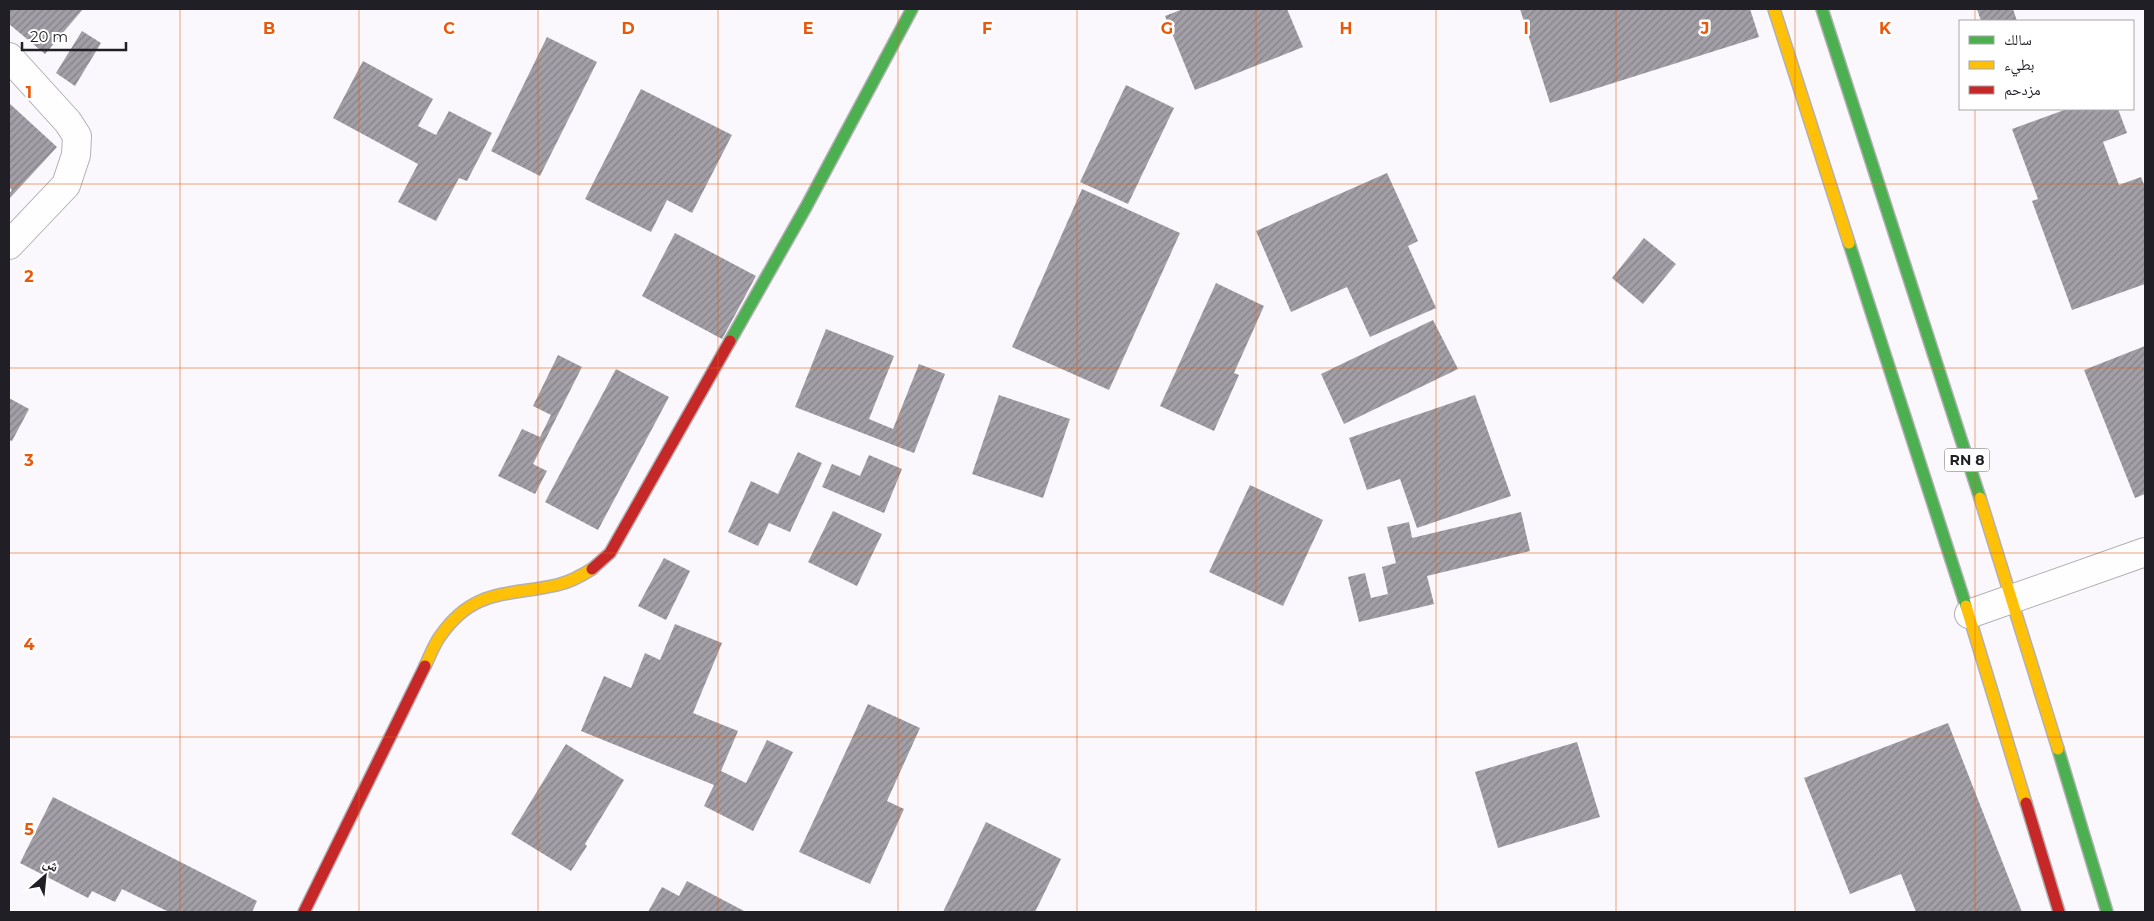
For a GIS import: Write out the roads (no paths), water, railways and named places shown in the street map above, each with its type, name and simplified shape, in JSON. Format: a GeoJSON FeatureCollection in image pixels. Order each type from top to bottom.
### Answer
{"type":"FeatureCollection","features":[{"type":"Feature","properties":{"kind":"main road"},"geometry":{"type":"LineString","coordinates":[[304,912],[440,636],[454,618],[472,604],[493,595],[547,588],[565,584],[582,577],[597,567],[610,553],[806,207],[912,9]]}},
{"type":"Feature","properties":{"kind":"main road","name":"RN 8"},"geometry":{"type":"LineString","coordinates":[[1774,9],[1970,614],[2059,912]]}},
{"type":"Feature","properties":{"kind":"main road","name":"RN 8"},"geometry":{"type":"LineString","coordinates":[[1822,9],[2012,599],[2107,912]]}},
{"type":"Feature","properties":{"kind":"street"},"geometry":{"type":"LineString","coordinates":[[9,57],[68,122],[77,136],[76,155],[66,186],[9,245]]}},
{"type":"Feature","properties":{"kind":"street"},"geometry":{"type":"LineString","coordinates":[[1970,614],[2145,552]]}}]}
